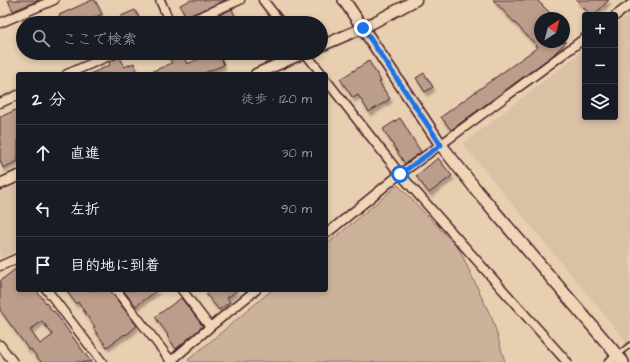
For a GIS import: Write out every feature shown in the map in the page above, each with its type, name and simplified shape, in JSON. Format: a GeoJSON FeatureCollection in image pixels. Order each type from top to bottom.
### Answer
{"type":"FeatureCollection","features":[{"type":"Feature","properties":{"kind":"main road"},"geometry":{"type":"LineString","coordinates":[[344,0],[441,145],[616,360]]}},
{"type":"Feature","properties":{"kind":"street"},"geometry":{"type":"LineString","coordinates":[[16,16],[54,0]]}},
{"type":"Feature","properties":{"kind":"street"},"geometry":{"type":"LineString","coordinates":[[160,0],[167,16]]}},
{"type":"Feature","properties":{"kind":"street"},"geometry":{"type":"LineString","coordinates":[[202,16],[240,0]]}},
{"type":"Feature","properties":{"kind":"street"},"geometry":{"type":"LineString","coordinates":[[263,0],[276,16]]}},
{"type":"Feature","properties":{"kind":"street"},"geometry":{"type":"LineString","coordinates":[[328,43],[363,28],[416,0]]}},
{"type":"Feature","properties":{"kind":"street"},"geometry":{"type":"LineString","coordinates":[[618,14],[630,5]]}},
{"type":"Feature","properties":{"kind":"street"},"geometry":{"type":"LineString","coordinates":[[0,23],[16,16]]}},
{"type":"Feature","properties":{"kind":"street"},"geometry":{"type":"LineString","coordinates":[[328,232],[400,174],[582,40]]}},
{"type":"Feature","properties":{"kind":"street"},"geometry":{"type":"LineString","coordinates":[[72,72],[100,60]]}},
{"type":"Feature","properties":{"kind":"street"},"geometry":{"type":"LineString","coordinates":[[261,72],[289,60]]}},
{"type":"Feature","properties":{"kind":"street"},"geometry":{"type":"LineString","coordinates":[[311,60],[320,72]]}},
{"type":"Feature","properties":{"kind":"street"},"geometry":{"type":"LineString","coordinates":[[328,83],[400,174],[567,362]]}},
{"type":"Feature","properties":{"kind":"street"},"geometry":{"type":"LineString","coordinates":[[0,103],[16,96]]}},
{"type":"Feature","properties":{"kind":"street"},"geometry":{"type":"LineString","coordinates":[[0,184],[16,177]]}},
{"type":"Feature","properties":{"kind":"street"},"geometry":{"type":"LineString","coordinates":[[0,266],[16,259]]}},
{"type":"Feature","properties":{"kind":"street"},"geometry":{"type":"LineString","coordinates":[[50,292],[102,362]]}},
{"type":"Feature","properties":{"kind":"street"},"geometry":{"type":"LineString","coordinates":[[118,292],[170,361],[254,292]]}},
{"type":"Feature","properties":{"kind":"street"},"geometry":{"type":"LineString","coordinates":[[184,292],[210,327]]}},
{"type":"Feature","properties":{"kind":"street"},"geometry":{"type":"LineString","coordinates":[[0,345],[13,362]]}},
{"type":"Feature","properties":{"kind":"lane"},"geometry":{"type":"LineString","coordinates":[[616,360],[630,345]]}},
{"type":"Feature","properties":{"kind":"shaded area"},"geometry":{"type":"Polygon","coordinates":[[[630,14],[630,346],[463,144],[582,51],[582,120],[618,120],[618,23],[630,14]]]}},
{"type":"Feature","properties":{"kind":"shaded area"},"geometry":{"type":"Polygon","coordinates":[[[16,185],[16,251],[0,258],[0,193],[16,185]]]}},
{"type":"Feature","properties":{"kind":"shaded area"},"geometry":{"type":"Polygon","coordinates":[[[398,185],[459,249],[493,321],[505,362],[190,362],[188,360],[270,292],[328,292],[328,243],[398,185]]]}},
{"type":"Feature","properties":{"kind":"building"},"geometry":{"type":"Polygon","coordinates":[[[8,0],[39,0],[13,11],[8,0]]]}},
{"type":"Feature","properties":{"kind":"building"},"geometry":{"type":"Polygon","coordinates":[[[92,0],[95,0],[102,14],[98,16],[59,15],[92,0]]]}},
{"type":"Feature","properties":{"kind":"building"},"geometry":{"type":"Polygon","coordinates":[[[191,0],[226,0],[188,16],[186,16],[180,5],[191,0]]]}},
{"type":"Feature","properties":{"kind":"building"},"geometry":{"type":"Polygon","coordinates":[[[493,0],[537,0],[549,12],[534,12],[534,43],[493,0]]]}},
{"type":"Feature","properties":{"kind":"building"},"geometry":{"type":"Polygon","coordinates":[[[576,0],[609,0],[597,12],[588,12],[576,0]]]}},
{"type":"Feature","properties":{"kind":"building"},"geometry":{"type":"Polygon","coordinates":[[[232,9],[235,16],[219,16],[232,9]]]}},
{"type":"Feature","properties":{"kind":"building"},"geometry":{"type":"Polygon","coordinates":[[[135,10],[138,16],[121,16],[135,10]]]}},
{"type":"Feature","properties":{"kind":"building"},"geometry":{"type":"Polygon","coordinates":[[[537,48],[560,48],[552,56],[451,130],[441,117],[537,48]]]}},
{"type":"Feature","properties":{"kind":"building"},"geometry":{"type":"Polygon","coordinates":[[[113,60],[121,60],[124,67],[134,63],[137,72],[94,72],[110,65],[109,62],[113,60]]]}},
{"type":"Feature","properties":{"kind":"building"},"geometry":{"type":"Polygon","coordinates":[[[170,60],[185,60],[187,64],[196,60],[222,60],[224,65],[207,72],[151,72],[172,63],[170,60]]]}},
{"type":"Feature","properties":{"kind":"building"},"geometry":{"type":"Polygon","coordinates":[[[369,61],[381,81],[379,82],[390,99],[369,112],[358,95],[353,98],[340,79],[369,61]]]}},
{"type":"Feature","properties":{"kind":"building"},"geometry":{"type":"Polygon","coordinates":[[[424,73],[433,87],[425,92],[416,78],[424,73]]]}},
{"type":"Feature","properties":{"kind":"building"},"geometry":{"type":"Polygon","coordinates":[[[16,110],[16,162],[3,168],[0,160],[0,117],[16,110]]]}},
{"type":"Feature","properties":{"kind":"building"},"geometry":{"type":"Polygon","coordinates":[[[400,118],[421,152],[405,164],[383,129],[400,118]]]}},
{"type":"Feature","properties":{"kind":"building"},"geometry":{"type":"Polygon","coordinates":[[[438,158],[452,176],[429,193],[416,176],[438,158]]]}},
{"type":"Feature","properties":{"kind":"building"},"geometry":{"type":"Polygon","coordinates":[[[16,269],[16,292],[38,292],[53,312],[54,311],[91,362],[41,362],[31,349],[29,350],[0,310],[0,281],[16,269]],[[42,321],[30,330],[40,344],[53,335],[42,321]]]}},
{"type":"Feature","properties":{"kind":"building"},"geometry":{"type":"Polygon","coordinates":[[[67,292],[112,292],[137,326],[107,347],[93,328],[95,327],[78,302],[76,304],[67,292]]]}},
{"type":"Feature","properties":{"kind":"building"},"geometry":{"type":"Polygon","coordinates":[[[125,292],[155,292],[136,306],[125,292]]]}},
{"type":"Feature","properties":{"kind":"building"},"geometry":{"type":"Polygon","coordinates":[[[208,292],[235,292],[227,298],[230,302],[219,310],[206,294],[208,292]]]}},
{"type":"Feature","properties":{"kind":"building"},"geometry":{"type":"Polygon","coordinates":[[[181,298],[203,326],[176,349],[155,317],[181,298]]]}},
{"type":"Feature","properties":{"kind":"route"},"geometry":{"type":"LineString","coordinates":[[363,28],[441,145],[400,174]]}}]}
